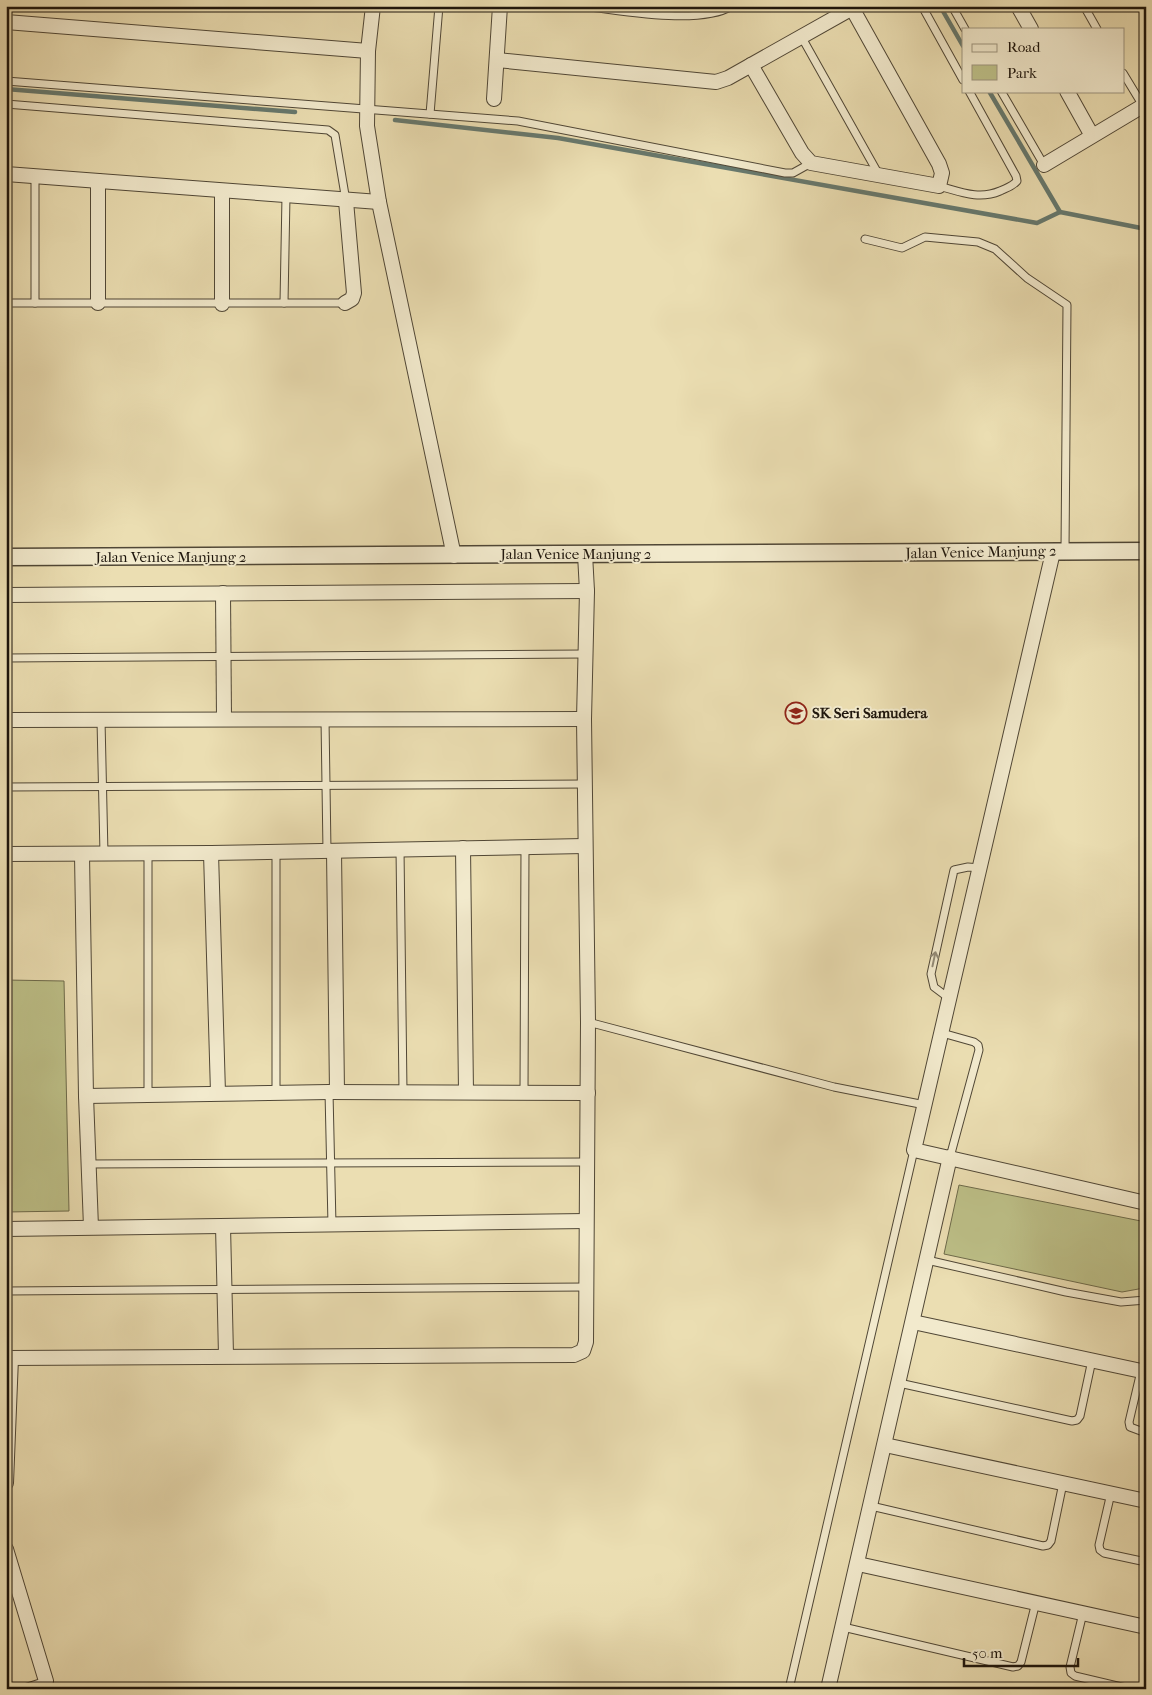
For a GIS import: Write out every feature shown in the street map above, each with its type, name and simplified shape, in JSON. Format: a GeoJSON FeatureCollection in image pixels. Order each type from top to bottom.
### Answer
{"type":"FeatureCollection","features":[{"type":"Feature","properties":{"kind":"street"},"geometry":{"type":"LineString","coordinates":[[372,6],[368,52],[368,126],[379,202],[454,556]]}},
{"type":"Feature","properties":{"kind":"street"},"geometry":{"type":"LineString","coordinates":[[494,99],[500,6]]}},
{"type":"Feature","properties":{"kind":"street"},"geometry":{"type":"LineString","coordinates":[[1018,6],[1030,28]]}},
{"type":"Feature","properties":{"kind":"street"},"geometry":{"type":"LineString","coordinates":[[497,60],[716,82],[752,66],[854,7],[939,164],[942,173],[939,186],[811,163],[802,153],[752,66]]}},
{"type":"Feature","properties":{"kind":"street"},"geometry":{"type":"LineString","coordinates":[[6,22],[368,52]]}},
{"type":"Feature","properties":{"kind":"street"},"geometry":{"type":"LineString","coordinates":[[1068,92],[1092,134]]}},
{"type":"Feature","properties":{"kind":"street"},"geometry":{"type":"LineString","coordinates":[[1044,165],[1092,134],[1144,105]]}},
{"type":"Feature","properties":{"kind":"street"},"geometry":{"type":"LineString","coordinates":[[6,174],[379,202]]}},
{"type":"Feature","properties":{"kind":"street"},"geometry":{"type":"LineString","coordinates":[[98,181],[98,303]]}},
{"type":"Feature","properties":{"kind":"street"},"geometry":{"type":"LineString","coordinates":[[222,191],[222,304]]}},
{"type":"Feature","properties":{"kind":"street"},"geometry":{"type":"LineString","coordinates":[[346,201],[354,293],[352,299],[346,303]]}},
{"type":"Feature","properties":{"kind":"street","name":"Jalan Venice Manjung 2"},"geometry":{"type":"LineString","coordinates":[[6,557],[1146,551]]}},
{"type":"Feature","properties":{"kind":"street"},"geometry":{"type":"LineString","coordinates":[[1059,552],[980,868],[914,1150],[1146,1203]]}},
{"type":"Feature","properties":{"kind":"street"},"geometry":{"type":"LineString","coordinates":[[6,1483],[8,1358],[226,1355],[574,1355],[582,1351],[586,1342],[588,1093],[584,846],[585,554]]}},
{"type":"Feature","properties":{"kind":"street"},"geometry":{"type":"LineString","coordinates":[[6,594],[586,591]]}},
{"type":"Feature","properties":{"kind":"street"},"geometry":{"type":"LineString","coordinates":[[223,593],[224,719]]}},
{"type":"Feature","properties":{"kind":"street"},"geometry":{"type":"LineString","coordinates":[[6,720],[584,719]]}},
{"type":"Feature","properties":{"kind":"street"},"geometry":{"type":"LineString","coordinates":[[6,854],[210,854],[584,846]]}},
{"type":"Feature","properties":{"kind":"street"},"geometry":{"type":"LineString","coordinates":[[463,848],[466,1092]]}},
{"type":"Feature","properties":{"kind":"street"},"geometry":{"type":"LineString","coordinates":[[330,851],[333,1092]]}},
{"type":"Feature","properties":{"kind":"street"},"geometry":{"type":"LineString","coordinates":[[210,854],[218,1093]]}},
{"type":"Feature","properties":{"kind":"street"},"geometry":{"type":"LineString","coordinates":[[82,855],[86,1096],[91,1227]]}},
{"type":"Feature","properties":{"kind":"street"},"geometry":{"type":"LineString","coordinates":[[86,1096],[276,1092],[588,1093]]}},
{"type":"Feature","properties":{"kind":"street"},"geometry":{"type":"LineString","coordinates":[[828,1689],[950,1158]]}},
{"type":"Feature","properties":{"kind":"street"},"geometry":{"type":"LineString","coordinates":[[6,1229],[586,1221]]}},
{"type":"Feature","properties":{"kind":"street"},"geometry":{"type":"LineString","coordinates":[[223,1226],[226,1355]]}},
{"type":"Feature","properties":{"kind":"street"},"geometry":{"type":"LineString","coordinates":[[913,1322],[1143,1372]]}},
{"type":"Feature","properties":{"kind":"street"},"geometry":{"type":"LineString","coordinates":[[885,1445],[1146,1501]]}},
{"type":"Feature","properties":{"kind":"street"},"geometry":{"type":"LineString","coordinates":[[6,1549],[46,1681]]}},
{"type":"Feature","properties":{"kind":"street"},"geometry":{"type":"LineString","coordinates":[[858,1564],[1146,1627]]}},
{"type":"Feature","properties":{"kind":"lane"},"geometry":{"type":"LineString","coordinates":[[430,114],[439,6]]}},
{"type":"Feature","properties":{"kind":"lane"},"geometry":{"type":"LineString","coordinates":[[581,6],[678,16],[710,15],[732,6]]}},
{"type":"Feature","properties":{"kind":"lane"},"geometry":{"type":"LineString","coordinates":[[922,6],[962,78]]}},
{"type":"Feature","properties":{"kind":"lane"},"geometry":{"type":"LineString","coordinates":[[952,6],[964,28]]}},
{"type":"Feature","properties":{"kind":"lane"},"geometry":{"type":"LineString","coordinates":[[1084,6],[1096,28]]}},
{"type":"Feature","properties":{"kind":"lane"},"geometry":{"type":"LineString","coordinates":[[801,36],[880,176]]}},
{"type":"Feature","properties":{"kind":"lane"},"geometry":{"type":"LineString","coordinates":[[1124,75],[1144,105]]}},
{"type":"Feature","properties":{"kind":"lane"},"geometry":{"type":"LineString","coordinates":[[6,81],[518,121],[794,174],[811,163]]}},
{"type":"Feature","properties":{"kind":"lane"},"geometry":{"type":"LineString","coordinates":[[939,186],[980,197],[988,196],[1014,185],[1017,181],[970,92]]}},
{"type":"Feature","properties":{"kind":"lane"},"geometry":{"type":"LineString","coordinates":[[1003,92],[1044,165]]}},
{"type":"Feature","properties":{"kind":"lane"},"geometry":{"type":"LineString","coordinates":[[6,104],[328,130],[335,135],[346,201]]}},
{"type":"Feature","properties":{"kind":"lane"},"geometry":{"type":"LineString","coordinates":[[35,176],[35,303]]}},
{"type":"Feature","properties":{"kind":"lane"},"geometry":{"type":"LineString","coordinates":[[284,303],[286,196]]}},
{"type":"Feature","properties":{"kind":"lane"},"geometry":{"type":"LineString","coordinates":[[865,239],[902,248],[925,237],[978,242],[995,249],[1026,278],[1067,306],[1059,552]]}},
{"type":"Feature","properties":{"kind":"lane"},"geometry":{"type":"LineString","coordinates":[[6,303],[346,303]]}},
{"type":"Feature","properties":{"kind":"lane"},"geometry":{"type":"LineString","coordinates":[[6,658],[585,654]]}},
{"type":"Feature","properties":{"kind":"lane"},"geometry":{"type":"LineString","coordinates":[[324,719],[330,851]]}},
{"type":"Feature","properties":{"kind":"lane"},"geometry":{"type":"LineString","coordinates":[[101,720],[104,855]]}},
{"type":"Feature","properties":{"kind":"lane"},"geometry":{"type":"LineString","coordinates":[[6,787],[584,784]]}},
{"type":"Feature","properties":{"kind":"lane"},"geometry":{"type":"LineString","coordinates":[[524,847],[524,1092]]}},
{"type":"Feature","properties":{"kind":"lane"},"geometry":{"type":"LineString","coordinates":[[400,849],[403,1092]]}},
{"type":"Feature","properties":{"kind":"lane"},"geometry":{"type":"LineString","coordinates":[[276,852],[276,1092]]}},
{"type":"Feature","properties":{"kind":"lane"},"geometry":{"type":"LineString","coordinates":[[148,854],[148,1094]]}},
{"type":"Feature","properties":{"kind":"lane"},"geometry":{"type":"LineString","coordinates":[[950,999],[934,987],[931,974],[954,870],[968,867],[980,868]]}},
{"type":"Feature","properties":{"kind":"lane"},"geometry":{"type":"LineString","coordinates":[[588,1022],[834,1087],[926,1105]]}},
{"type":"Feature","properties":{"kind":"lane"},"geometry":{"type":"LineString","coordinates":[[942,1033],[974,1042],[978,1045],[979,1050],[950,1158]]}},
{"type":"Feature","properties":{"kind":"lane"},"geometry":{"type":"LineString","coordinates":[[332,1224],[333,1092]]}},
{"type":"Feature","properties":{"kind":"lane"},"geometry":{"type":"LineString","coordinates":[[789,1689],[914,1150]]}},
{"type":"Feature","properties":{"kind":"lane"},"geometry":{"type":"LineString","coordinates":[[88,1164],[331,1161],[587,1162]]}},
{"type":"Feature","properties":{"kind":"lane"},"geometry":{"type":"LineString","coordinates":[[927,1260],[1121,1302],[1146,1300]]}},
{"type":"Feature","properties":{"kind":"lane"},"geometry":{"type":"LineString","coordinates":[[6,1291],[586,1287]]}},
{"type":"Feature","properties":{"kind":"lane"},"geometry":{"type":"LineString","coordinates":[[899,1383],[1072,1421],[1077,1420],[1080,1416],[1092,1360]]}},
{"type":"Feature","properties":{"kind":"lane"},"geometry":{"type":"LineString","coordinates":[[1143,1372],[1129,1422],[1130,1427],[1134,1430],[1146,1433]]}},
{"type":"Feature","properties":{"kind":"lane"},"geometry":{"type":"LineString","coordinates":[[871,1506],[1043,1546],[1048,1545],[1051,1541],[1063,1483]]}},
{"type":"Feature","properties":{"kind":"lane"},"geometry":{"type":"LineString","coordinates":[[1111,1493],[1099,1545],[1100,1550],[1104,1553],[1146,1562]]}},
{"type":"Feature","properties":{"kind":"lane"},"geometry":{"type":"LineString","coordinates":[[843,1627],[1018,1666],[1022,1662],[1036,1602]]}},
{"type":"Feature","properties":{"kind":"lane"},"geometry":{"type":"LineString","coordinates":[[1083,1613],[1070,1673],[1130,1689]]}},
{"type":"Feature","properties":{"kind":"lane"},"geometry":{"type":"LineString","coordinates":[[20,1689],[46,1681]]}},
{"type":"Feature","properties":{"kind":"green space"},"geometry":{"type":"Polygon","coordinates":[[[6,980],[64,981],[69,1211],[6,1212],[6,980]]]}},
{"type":"Feature","properties":{"kind":"green space"},"geometry":{"type":"Polygon","coordinates":[[[959,1185],[1146,1222],[1144,1288],[1122,1292],[944,1254],[959,1185]]]}},
{"type":"Feature","properties":{"kind":"waterway"},"geometry":{"type":"LineString","coordinates":[[940,6],[962,44]]}},
{"type":"Feature","properties":{"kind":"waterway"},"geometry":{"type":"LineString","coordinates":[[6,89],[295,112]]}},
{"type":"Feature","properties":{"kind":"waterway"},"geometry":{"type":"LineString","coordinates":[[990,92],[1060,212]]}},
{"type":"Feature","properties":{"kind":"waterway"},"geometry":{"type":"LineString","coordinates":[[395,120],[558,138],[1037,223],[1060,212],[1146,229]]}},
{"type":"Feature","properties":{"kind":"place","name":"SK Seri Samudera"},"geometry":{"type":"Point","coordinates":[796,713]}}]}
